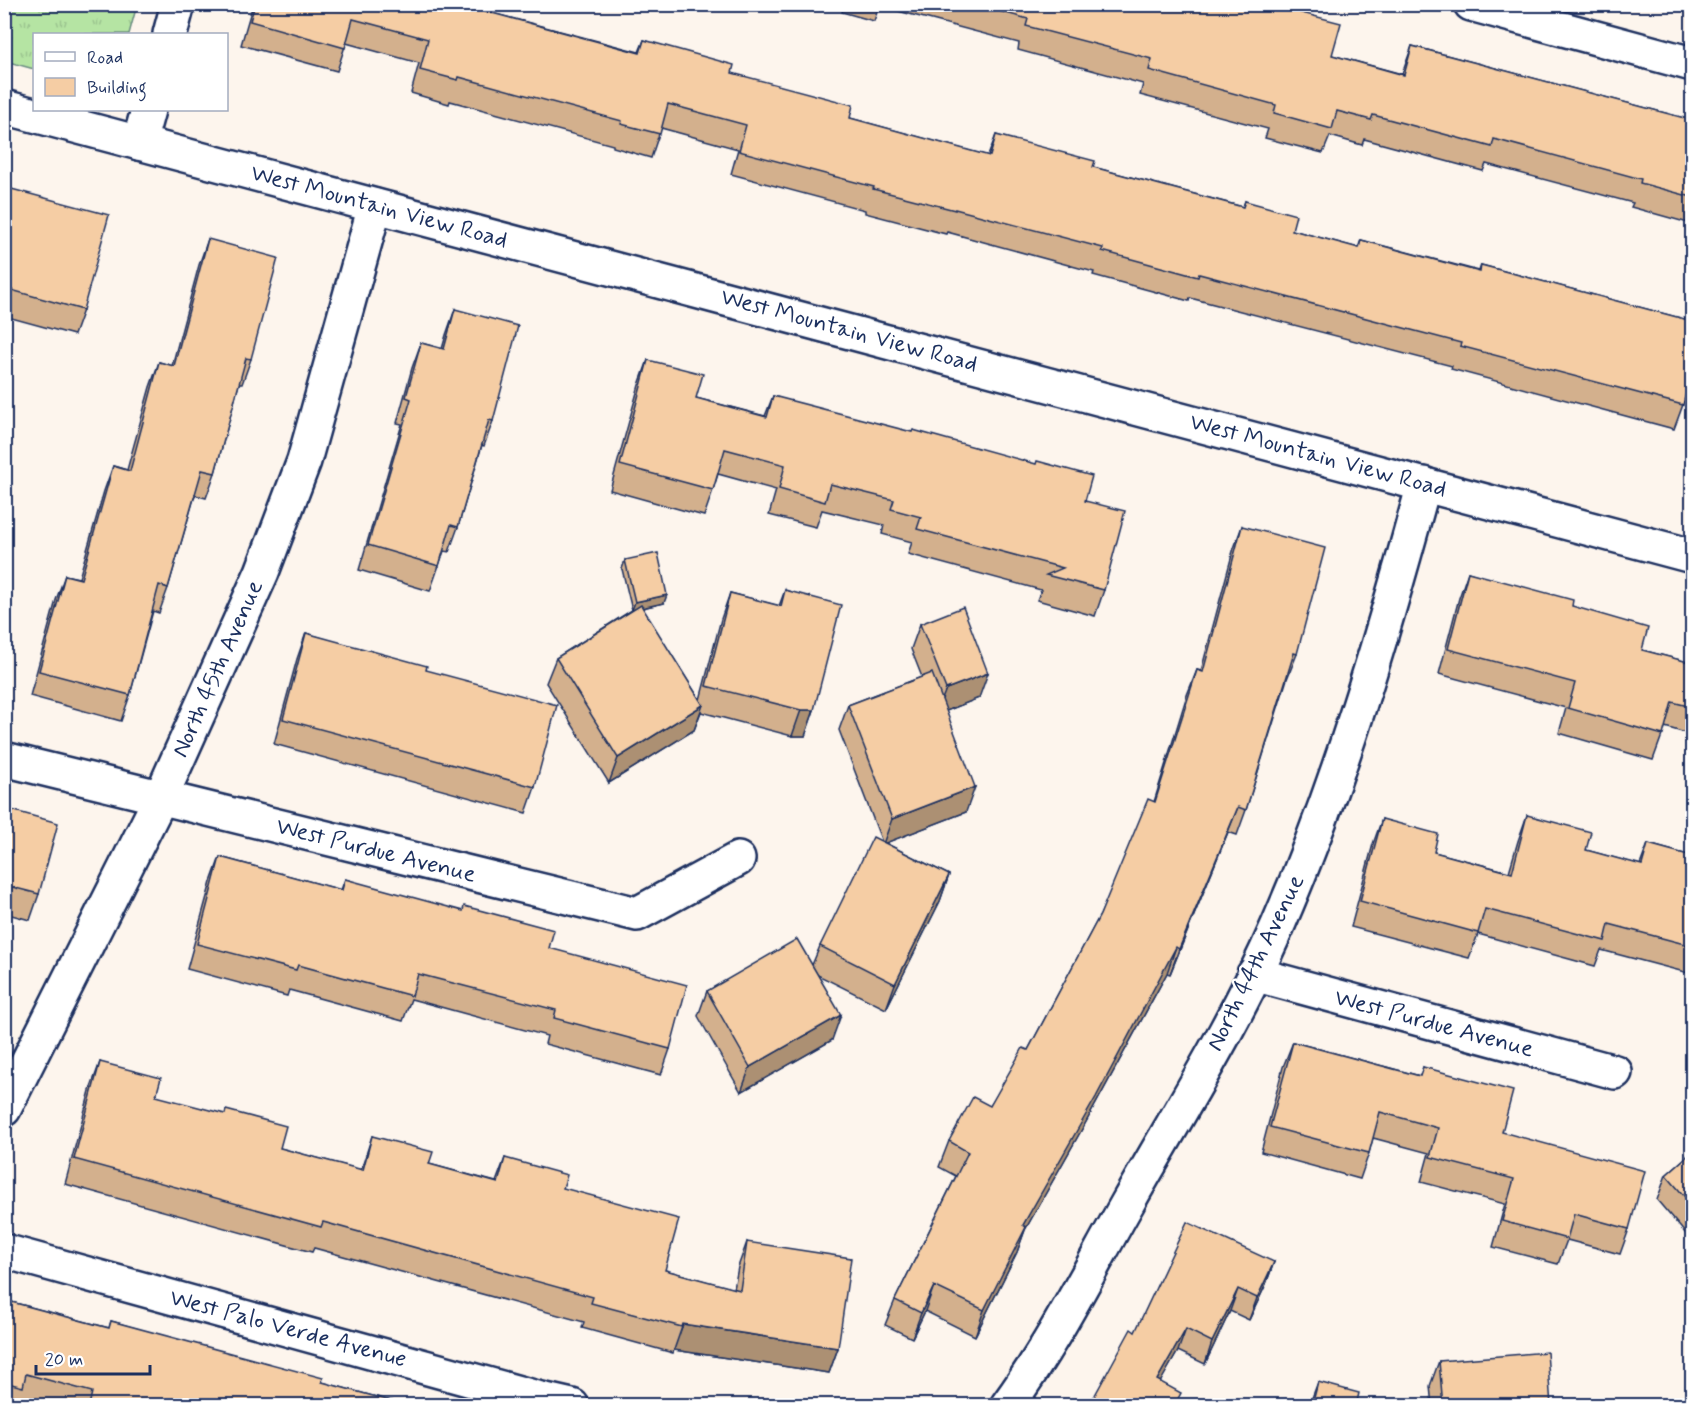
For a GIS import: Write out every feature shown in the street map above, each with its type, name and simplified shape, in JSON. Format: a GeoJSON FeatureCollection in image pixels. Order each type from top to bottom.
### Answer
{"type":"FeatureCollection","features":[{"type":"Feature","properties":{"kind":"street"},"geometry":{"type":"LineString","coordinates":[[170,33],[178,4]]}},
{"type":"Feature","properties":{"kind":"street"},"geometry":{"type":"LineString","coordinates":[[1471,4],[1692,64]]}},
{"type":"Feature","properties":{"kind":"street","name":"West Mountain View Road"},"geometry":{"type":"LineString","coordinates":[[4,107],[1692,556]]}},
{"type":"Feature","properties":{"kind":"street"},"geometry":{"type":"LineString","coordinates":[[139,143],[148,111]]}},
{"type":"Feature","properties":{"kind":"street","name":"North 45th Avenue"},"geometry":{"type":"LineString","coordinates":[[4,1109],[160,799],[262,572],[304,461],[375,206]]}},
{"type":"Feature","properties":{"kind":"street","name":"North 44th Avenue"},"geometry":{"type":"LineString","coordinates":[[1007,1406],[1063,1316],[1228,1026],[1277,927],[1316,834],[1350,737],[1424,484]]}},
{"type":"Feature","properties":{"kind":"street","name":"West Purdue Avenue"},"geometry":{"type":"LineString","coordinates":[[4,759],[637,914],[738,859]]}},
{"type":"Feature","properties":{"kind":"street","name":"West Purdue Avenue"},"geometry":{"type":"LineString","coordinates":[[1254,974],[1615,1072]]}},
{"type":"Feature","properties":{"kind":"street","name":"West Palo Verde Avenue"},"geometry":{"type":"LineString","coordinates":[[4,1251],[572,1406]]}},
{"type":"Feature","properties":{"kind":"green space"},"geometry":{"type":"Polygon","coordinates":[[[5,4],[137,5],[129,33],[33,33],[33,69],[5,61],[5,4]]]}},
{"type":"Feature","properties":{"kind":"building"},"geometry":{"type":"Polygon","coordinates":[[[255,4],[478,4],[477,9],[640,53],[644,40],[734,65],[732,73],[853,105],[850,118],[990,156],[996,135],[1095,161],[1093,167],[1243,207],[1245,201],[1296,215],[1292,230],[1359,248],[1361,240],[1480,272],[1481,265],[1692,321],[1692,378],[1690,377],[1683,405],[1460,346],[1461,343],[1199,274],[1198,277],[1102,251],[1103,248],[873,189],[874,187],[739,151],[746,125],[668,104],[660,134],[621,124],[622,121],[459,77],[458,80],[420,70],[428,39],[353,19],[345,48],[250,21],[255,4]]]}},
{"type":"Feature","properties":{"kind":"building"},"geometry":{"type":"Polygon","coordinates":[[[973,4],[1267,4],[1341,23],[1332,55],[1404,75],[1412,46],[1692,120],[1692,197],[1640,183],[1641,179],[1494,139],[1492,147],[1373,115],[1371,120],[1337,111],[1332,129],[1274,113],[1276,105],[1149,70],[1152,59],[1026,26],[1028,19],[973,4]]]}},
{"type":"Feature","properties":{"kind":"building"},"geometry":{"type":"Polygon","coordinates":[[[4,187],[109,215],[83,310],[4,288],[4,187]]]}},
{"type":"Feature","properties":{"kind":"building"},"geometry":{"type":"Polygon","coordinates":[[[208,239],[278,258],[251,359],[246,358],[215,473],[202,470],[168,588],[159,585],[130,695],[39,671],[65,575],[81,579],[113,466],[130,471],[159,362],[174,366],[208,239]]]}},
{"type":"Feature","properties":{"kind":"building"},"geometry":{"type":"Polygon","coordinates":[[[455,309],[518,326],[493,421],[489,420],[458,527],[451,525],[439,566],[368,545],[411,399],[406,397],[421,343],[444,349],[455,309]]]}},
{"type":"Feature","properties":{"kind":"building"},"geometry":{"type":"Polygon","coordinates":[[[648,360],[703,374],[696,398],[767,417],[773,396],[912,432],[913,430],[1036,464],[1037,461],[1092,476],[1085,501],[1125,511],[1104,590],[1046,575],[1063,568],[917,529],[921,517],[891,509],[894,500],[830,484],[825,502],[779,489],[785,465],[725,449],[713,490],[620,465],[648,360]]]}},
{"type":"Feature","properties":{"kind":"building"},"geometry":{"type":"Polygon","coordinates":[[[1242,526],[1325,548],[1297,654],[1294,653],[1246,810],[1238,807],[1179,949],[1176,947],[1096,1097],[1023,1225],[1026,1227],[984,1310],[934,1286],[921,1313],[895,1300],[968,1152],[949,1141],[973,1097],[990,1106],[1023,1048],[1028,1050],[1100,915],[1148,799],[1155,802],[1197,670],[1203,672],[1242,526]]]}},
{"type":"Feature","properties":{"kind":"building"},"geometry":{"type":"Polygon","coordinates":[[[658,553],[667,595],[635,602],[625,560],[658,553]]]}},
{"type":"Feature","properties":{"kind":"building"},"geometry":{"type":"Polygon","coordinates":[[[1468,572],[1573,600],[1572,606],[1648,628],[1642,650],[1692,663],[1692,707],[1672,702],[1663,735],[1568,708],[1575,683],[1448,649],[1468,572]]]}},
{"type":"Feature","properties":{"kind":"building"},"geometry":{"type":"Polygon","coordinates":[[[785,590],[841,605],[814,710],[801,710],[706,686],[730,593],[781,606],[785,590]]]}},
{"type":"Feature","properties":{"kind":"building"},"geometry":{"type":"Polygon","coordinates":[[[641,605],[703,705],[618,758],[556,658],[641,605]]]}},
{"type":"Feature","properties":{"kind":"building"},"geometry":{"type":"Polygon","coordinates":[[[963,607],[988,673],[946,689],[920,624],[963,607]]]}},
{"type":"Feature","properties":{"kind":"building"},"geometry":{"type":"Polygon","coordinates":[[[306,633],[427,666],[426,670],[557,705],[535,787],[283,719],[306,633]]]}},
{"type":"Feature","properties":{"kind":"building"},"geometry":{"type":"Polygon","coordinates":[[[932,673],[975,787],[892,819],[848,705],[932,673]]]}},
{"type":"Feature","properties":{"kind":"building"},"geometry":{"type":"Polygon","coordinates":[[[4,808],[58,823],[39,894],[4,885],[4,808]]]}},
{"type":"Feature","properties":{"kind":"building"},"geometry":{"type":"Polygon","coordinates":[[[1527,815],[1591,832],[1586,850],[1642,865],[1648,844],[1692,856],[1692,946],[1609,924],[1605,941],[1485,909],[1478,933],[1360,901],[1382,819],[1438,834],[1434,852],[1512,873],[1527,815]]]}},
{"type":"Feature","properties":{"kind":"building"},"geometry":{"type":"Polygon","coordinates":[[[873,837],[949,875],[895,984],[820,946],[873,837]]]}},
{"type":"Feature","properties":{"kind":"building"},"geometry":{"type":"Polygon","coordinates":[[[220,857],[342,890],[345,879],[463,911],[464,906],[554,930],[549,948],[687,985],[670,1049],[554,1018],[556,1010],[418,974],[412,996],[298,965],[296,970],[197,944],[220,857]]]}},
{"type":"Feature","properties":{"kind":"building"},"geometry":{"type":"Polygon","coordinates":[[[797,939],[841,1015],[750,1067],[707,991],[797,939]]]}},
{"type":"Feature","properties":{"kind":"building"},"geometry":{"type":"Polygon","coordinates":[[[1293,1042],[1420,1076],[1423,1067],[1513,1091],[1502,1132],[1645,1171],[1629,1229],[1574,1214],[1567,1239],[1502,1221],[1514,1179],[1430,1157],[1438,1128],[1380,1112],[1369,1153],[1270,1127],[1293,1042]]]}},
{"type":"Feature","properties":{"kind":"building"},"geometry":{"type":"Polygon","coordinates":[[[100,1062],[161,1078],[156,1096],[225,1114],[226,1110],[286,1126],[280,1148],[363,1170],[372,1136],[433,1152],[429,1164],[498,1183],[505,1158],[567,1175],[563,1188],[679,1219],[665,1270],[740,1290],[747,1242],[851,1258],[838,1348],[683,1324],[682,1327],[591,1303],[593,1297],[323,1222],[321,1227],[74,1159],[100,1062]]]}},
{"type":"Feature","properties":{"kind":"building"},"geometry":{"type":"Polygon","coordinates":[[[1692,1152],[1692,1205],[1666,1175],[1692,1152]]]}},
{"type":"Feature","properties":{"kind":"building"},"geometry":{"type":"Polygon","coordinates":[[[1187,1222],[1274,1262],[1257,1298],[1238,1289],[1212,1342],[1186,1329],[1157,1380],[1181,1393],[1174,1406],[1089,1406],[1131,1329],[1135,1332],[1187,1222]]]}},
{"type":"Feature","properties":{"kind":"building"},"geometry":{"type":"Polygon","coordinates":[[[4,1300],[109,1328],[111,1321],[323,1378],[322,1382],[409,1406],[89,1406],[92,1392],[26,1374],[23,1387],[4,1382],[4,1300]]]}},
{"type":"Feature","properties":{"kind":"building"},"geometry":{"type":"Polygon","coordinates":[[[1547,1352],[1551,1406],[1443,1406],[1439,1361],[1547,1352]]]}},
{"type":"Feature","properties":{"kind":"building"},"geometry":{"type":"Polygon","coordinates":[[[1318,1382],[1359,1393],[1356,1406],[1312,1406],[1318,1382]]]}},
{"type":"Feature","properties":{"kind":"building"},"geometry":{"type":"Polygon","coordinates":[[[1632,1400],[1635,1406],[1623,1406],[1632,1400]]]}}]}
